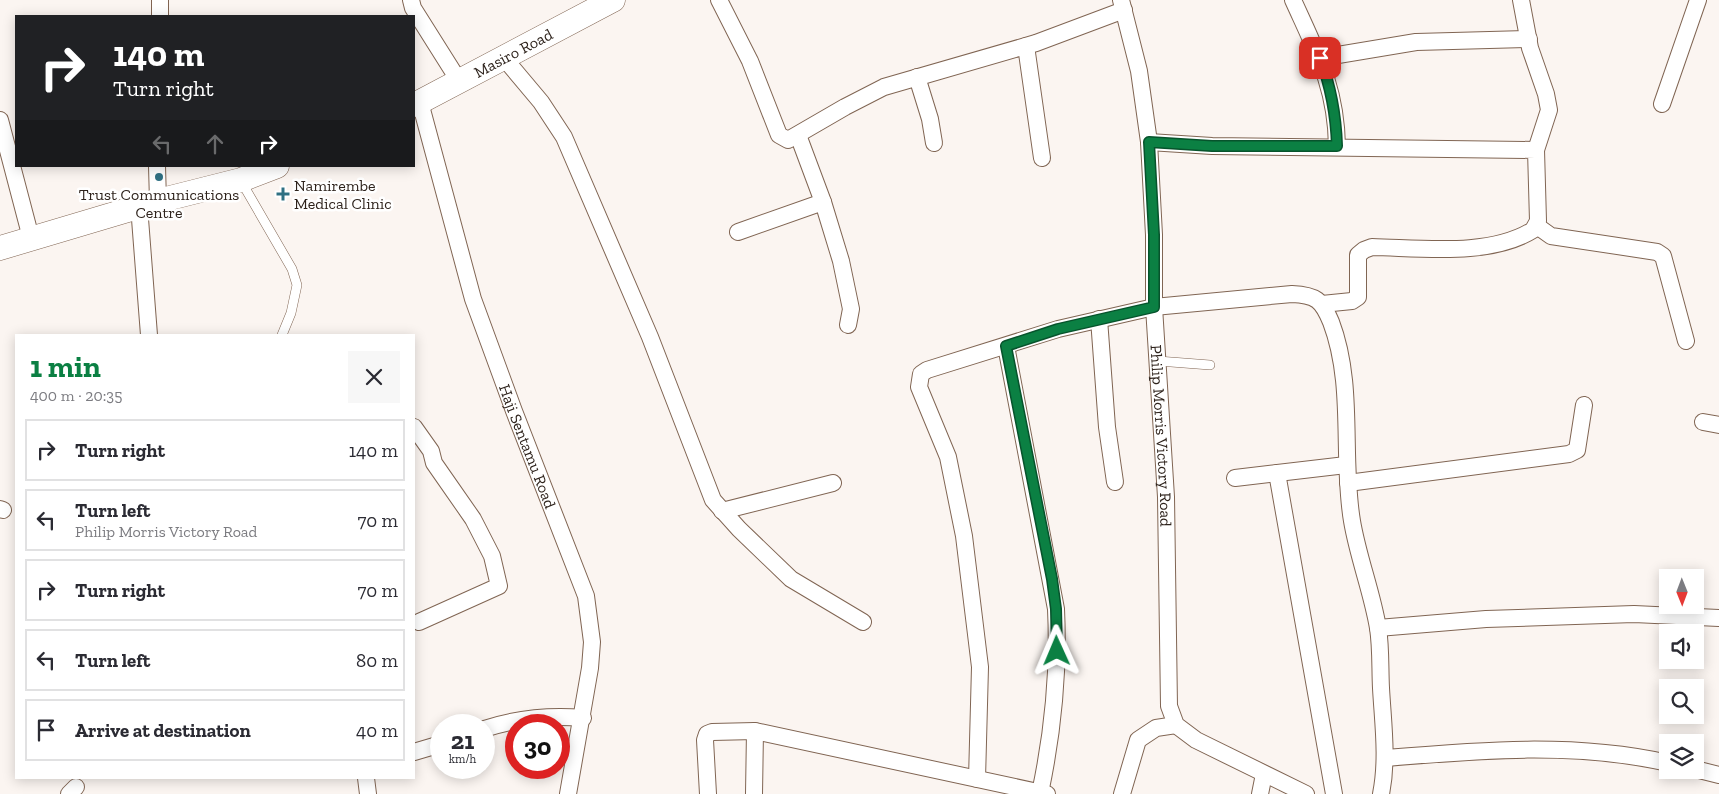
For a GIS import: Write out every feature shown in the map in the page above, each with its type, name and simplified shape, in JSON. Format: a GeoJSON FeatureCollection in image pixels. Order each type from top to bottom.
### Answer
{"type":"FeatureCollection","features":[{"type":"Feature","properties":{"kind":"main road","name":"Masiro Road"},"geometry":{"type":"LineString","coordinates":[[417,103],[613,0]]}},
{"type":"Feature","properties":{"kind":"main road"},"geometry":{"type":"LineString","coordinates":[[0,248],[148,203],[241,180],[274,167]]}},
{"type":"Feature","properties":{"kind":"street"},"geometry":{"type":"LineString","coordinates":[[160,0],[160,15]]}},
{"type":"Feature","properties":{"kind":"street"},"geometry":{"type":"LineString","coordinates":[[410,0],[413,8],[459,82]]}},
{"type":"Feature","properties":{"kind":"street"},"geometry":{"type":"LineString","coordinates":[[719,0],[750,61],[779,135],[788,140],[845,106],[884,87],[1026,46],[1122,5]]}},
{"type":"Feature","properties":{"kind":"street"},"geometry":{"type":"LineString","coordinates":[[1293,0],[1330,84],[1336,123],[1337,146]]}},
{"type":"Feature","properties":{"kind":"street"},"geometry":{"type":"LineString","coordinates":[[1322,304],[1352,301],[1358,297],[1358,256],[1364,250],[1372,247],[1456,249],[1503,244],[1523,237],[1536,226],[1536,150],[1549,110],[1528,39],[1521,0]]}},
{"type":"Feature","properties":{"kind":"street"},"geometry":{"type":"LineString","coordinates":[[1662,104],[1698,0]]}},
{"type":"Feature","properties":{"kind":"street","name":"Philip Morris Victory Road"},"geometry":{"type":"LineString","coordinates":[[1122,5],[1139,71],[1149,142],[1154,235],[1154,307],[1166,497],[1169,706],[1176,725]]}},
{"type":"Feature","properties":{"kind":"street"},"geometry":{"type":"LineString","coordinates":[[1320,58],[1416,42],[1528,39]]}},
{"type":"Feature","properties":{"kind":"street"},"geometry":{"type":"LineString","coordinates":[[1026,46],[1042,158]]}},
{"type":"Feature","properties":{"kind":"street"},"geometry":{"type":"LineString","coordinates":[[504,58],[541,102],[564,137],[650,336],[713,500],[791,579],[863,622]]}},
{"type":"Feature","properties":{"kind":"street"},"geometry":{"type":"LineString","coordinates":[[917,77],[930,119],[934,143]]}},
{"type":"Feature","properties":{"kind":"street","name":"Haji Sentamu Road"},"geometry":{"type":"LineString","coordinates":[[417,103],[474,299],[514,411],[586,596],[592,642],[583,718],[568,794]]}},
{"type":"Feature","properties":{"kind":"street"},"geometry":{"type":"LineString","coordinates":[[0,120],[30,238]]}},
{"type":"Feature","properties":{"kind":"street"},"geometry":{"type":"LineString","coordinates":[[798,135],[823,202],[849,297],[851,309],[848,325]]}},
{"type":"Feature","properties":{"kind":"street"},"geometry":{"type":"LineString","coordinates":[[1149,142],[1212,146],[1337,146],[1536,150]]}},
{"type":"Feature","properties":{"kind":"street"},"geometry":{"type":"LineString","coordinates":[[149,334],[148,203],[157,167]]}},
{"type":"Feature","properties":{"kind":"street"},"geometry":{"type":"LineString","coordinates":[[738,232],[823,202]]}},
{"type":"Feature","properties":{"kind":"street"},"geometry":{"type":"LineString","coordinates":[[1536,226],[1551,236],[1657,252],[1663,256],[1686,341]]}},
{"type":"Feature","properties":{"kind":"street"},"geometry":{"type":"LineString","coordinates":[[977,779],[980,667],[964,536],[948,458],[919,387],[921,374],[927,370],[1058,329],[1099,319],[1124,316],[1154,307],[1292,294],[1315,297],[1322,304],[1331,322],[1340,354],[1346,412],[1346,465],[1352,521],[1378,628],[1386,758],[1381,794]]}},
{"type":"Feature","properties":{"kind":"street"},"geometry":{"type":"LineString","coordinates":[[1099,319],[1107,427],[1115,482]]}},
{"type":"Feature","properties":{"kind":"street"},"geometry":{"type":"LineString","coordinates":[[708,794],[705,740],[708,734],[712,732],[755,731],[977,779],[1006,790],[1043,793],[1054,701],[1058,646],[1056,609],[1006,346]]}},
{"type":"Feature","properties":{"kind":"street"},"geometry":{"type":"LineString","coordinates":[[1348,483],[1569,454],[1577,450],[1584,405]]}},
{"type":"Feature","properties":{"kind":"street"},"geometry":{"type":"LineString","coordinates":[[415,428],[431,452],[434,463],[473,519],[492,556],[499,586],[419,622]]}},
{"type":"Feature","properties":{"kind":"street"},"geometry":{"type":"LineString","coordinates":[[1235,478],[1346,465]]}},
{"type":"Feature","properties":{"kind":"street"},"geometry":{"type":"LineString","coordinates":[[1278,473],[1334,794]]}},
{"type":"Feature","properties":{"kind":"street"},"geometry":{"type":"LineString","coordinates":[[722,511],[833,483]]}},
{"type":"Feature","properties":{"kind":"street"},"geometry":{"type":"LineString","coordinates":[[1378,628],[1486,619],[1634,614],[1719,618]]}},
{"type":"Feature","properties":{"kind":"street"},"geometry":{"type":"LineString","coordinates":[[495,726],[540,716],[583,718]]}},
{"type":"Feature","properties":{"kind":"street"},"geometry":{"type":"LineString","coordinates":[[1122,794],[1138,740],[1156,728],[1176,725],[1196,740],[1306,794]]}},
{"type":"Feature","properties":{"kind":"street"},"geometry":{"type":"LineString","coordinates":[[754,794],[755,731]]}},
{"type":"Feature","properties":{"kind":"street"},"geometry":{"type":"LineString","coordinates":[[415,752],[430,747]]}},
{"type":"Feature","properties":{"kind":"street"},"geometry":{"type":"LineString","coordinates":[[1386,758],[1539,748],[1647,758],[1659,761]]}},
{"type":"Feature","properties":{"kind":"street"},"geometry":{"type":"LineString","coordinates":[[1704,771],[1719,775]]}},
{"type":"Feature","properties":{"kind":"street"},"geometry":{"type":"LineString","coordinates":[[1260,794],[1264,774]]}},
{"type":"Feature","properties":{"kind":"street"},"geometry":{"type":"LineString","coordinates":[[366,779],[368,794]]}},
{"type":"Feature","properties":{"kind":"lane"},"geometry":{"type":"LineString","coordinates":[[241,180],[292,269],[298,285],[291,313],[282,334]]}},
{"type":"Feature","properties":{"kind":"lane"},"geometry":{"type":"LineString","coordinates":[[1158,361],[1210,365]]}},
{"type":"Feature","properties":{"kind":"place","name":"Trust Communications Centre"},"geometry":{"type":"Point","coordinates":[159,177]}},
{"type":"Feature","properties":{"kind":"place","name":"Namirembe Medical Clinic"},"geometry":{"type":"Point","coordinates":[283,194]}},
{"type":"Feature","properties":{"kind":"route"},"geometry":{"type":"LineString","coordinates":[[1057,651],[1056,609],[1052,579],[1006,346],[1083,322],[1124,316],[1154,307],[1154,235],[1149,142],[1212,146],[1337,146],[1336,123],[1330,84],[1320,58]]}}]}
